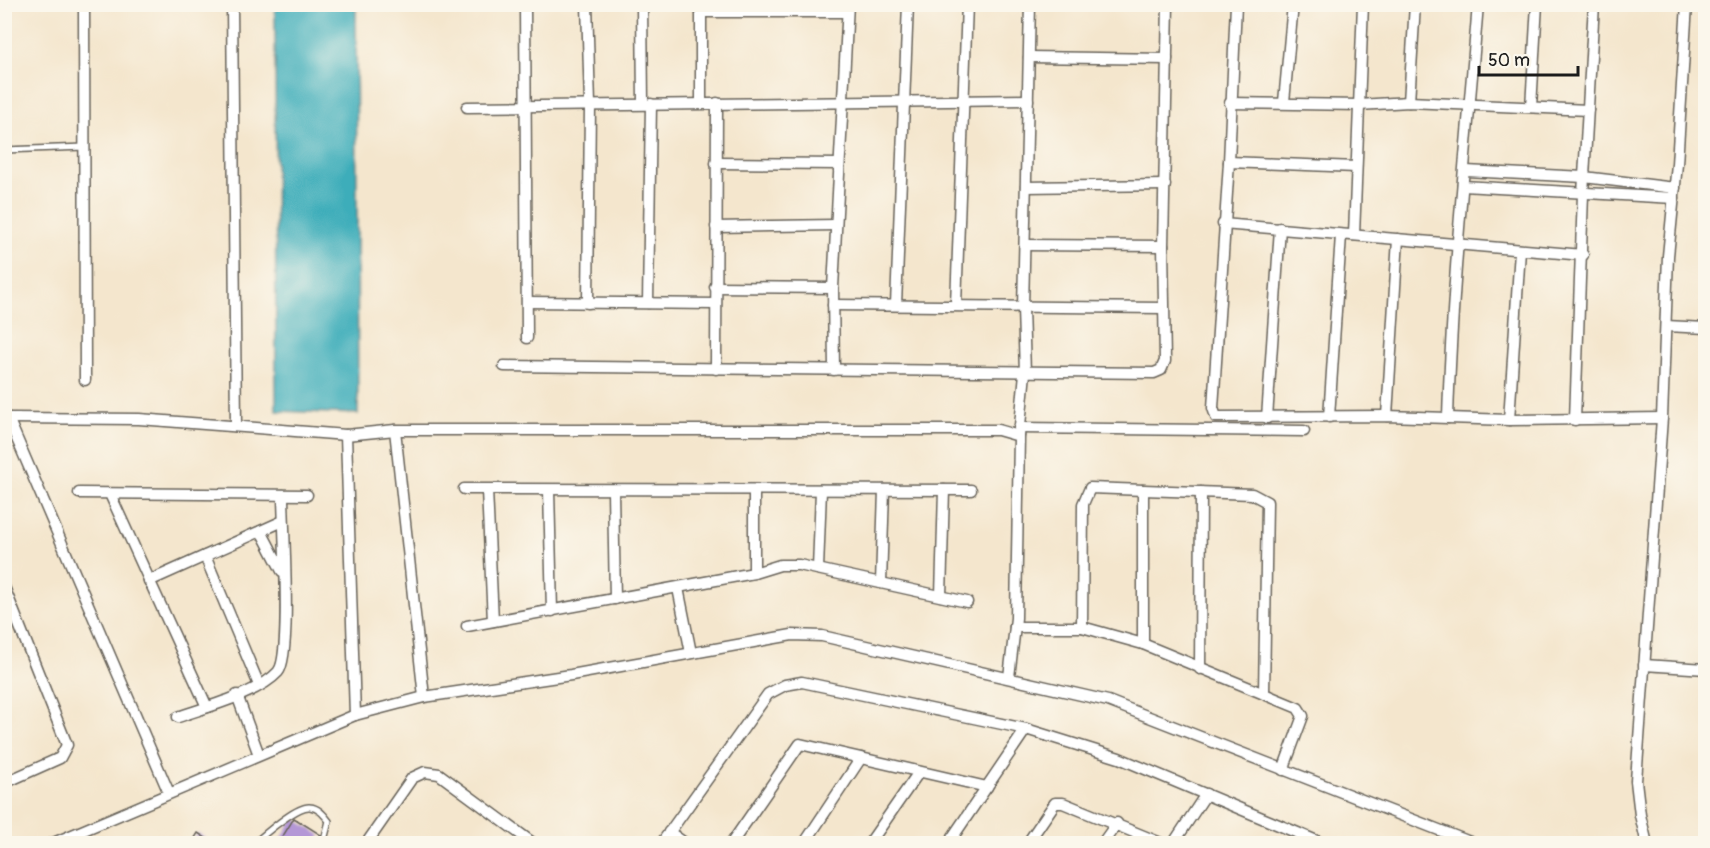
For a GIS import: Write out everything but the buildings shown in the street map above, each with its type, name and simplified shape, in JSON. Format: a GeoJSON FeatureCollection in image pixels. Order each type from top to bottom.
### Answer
{"type":"FeatureCollection","features":[{"type":"Feature","properties":{"kind":"street"},"geometry":{"type":"LineString","coordinates":[[84,4],[85,380]]}},
{"type":"Feature","properties":{"kind":"street"},"geometry":{"type":"LineString","coordinates":[[232,4],[236,426]]}},
{"type":"Feature","properties":{"kind":"street"},"geometry":{"type":"LineString","coordinates":[[525,4],[527,338]]}},
{"type":"Feature","properties":{"kind":"street"},"geometry":{"type":"LineString","coordinates":[[587,4],[590,105],[588,303]]}},
{"type":"Feature","properties":{"kind":"street"},"geometry":{"type":"LineString","coordinates":[[642,4],[647,104],[648,303]]}},
{"type":"Feature","properties":{"kind":"street"},"geometry":{"type":"LineString","coordinates":[[896,305],[906,101],[908,4]]}},
{"type":"Feature","properties":{"kind":"street"},"geometry":{"type":"LineString","coordinates":[[956,305],[967,4]]}},
{"type":"Feature","properties":{"kind":"street"},"geometry":{"type":"LineString","coordinates":[[1009,677],[1015,627],[1019,432],[1025,373],[1023,308],[1030,4]]}},
{"type":"Feature","properties":{"kind":"street"},"geometry":{"type":"LineString","coordinates":[[504,366],[1025,373],[1154,373],[1161,370],[1165,361],[1163,246],[1168,4]]}},
{"type":"Feature","properties":{"kind":"street"},"geometry":{"type":"LineString","coordinates":[[1236,4],[1229,162],[1223,224],[1213,408],[1216,417],[1387,416],[1509,420],[1662,418]]}},
{"type":"Feature","properties":{"kind":"street"},"geometry":{"type":"LineString","coordinates":[[1284,102],[1293,4]]}},
{"type":"Feature","properties":{"kind":"street"},"geometry":{"type":"LineString","coordinates":[[1354,236],[1363,4]]}},
{"type":"Feature","properties":{"kind":"street"},"geometry":{"type":"LineString","coordinates":[[1408,102],[1415,4]]}},
{"type":"Feature","properties":{"kind":"street"},"geometry":{"type":"LineString","coordinates":[[1448,418],[1456,244],[1466,171],[1478,4]]}},
{"type":"Feature","properties":{"kind":"street"},"geometry":{"type":"LineString","coordinates":[[1531,107],[1537,4]]}},
{"type":"Feature","properties":{"kind":"street"},"geometry":{"type":"LineString","coordinates":[[1575,420],[1583,255],[1583,194],[1594,4]]}},
{"type":"Feature","properties":{"kind":"street"},"geometry":{"type":"LineString","coordinates":[[1647,843],[1640,815],[1636,782],[1662,418],[1687,4]]}},
{"type":"Feature","properties":{"kind":"street"},"geometry":{"type":"LineString","coordinates":[[701,102],[701,8],[848,8],[833,288],[834,370]]}},
{"type":"Feature","properties":{"kind":"street"},"geometry":{"type":"LineString","coordinates":[[1029,57],[1167,59]]}},
{"type":"Feature","properties":{"kind":"street"},"geometry":{"type":"LineString","coordinates":[[467,107],[701,102],[1028,100]]}},
{"type":"Feature","properties":{"kind":"street"},"geometry":{"type":"LineString","coordinates":[[1230,103],[1284,102],[1359,105],[1408,102],[1470,103],[1588,110]]}},
{"type":"Feature","properties":{"kind":"street"},"geometry":{"type":"LineString","coordinates":[[716,369],[717,103]]}},
{"type":"Feature","properties":{"kind":"street"},"geometry":{"type":"LineString","coordinates":[[1229,162],[1356,167]]}},
{"type":"Feature","properties":{"kind":"street"},"geometry":{"type":"LineString","coordinates":[[716,163],[839,164]]}},
{"type":"Feature","properties":{"kind":"street"},"geometry":{"type":"LineString","coordinates":[[1466,171],[1584,177],[1675,193]]}},
{"type":"Feature","properties":{"kind":"street"},"geometry":{"type":"LineString","coordinates":[[1026,187],[1165,185]]}},
{"type":"Feature","properties":{"kind":"street"},"geometry":{"type":"LineString","coordinates":[[1463,186],[1583,194],[1675,193]]}},
{"type":"Feature","properties":{"kind":"street"},"geometry":{"type":"LineString","coordinates":[[1223,224],[1583,255]]}},
{"type":"Feature","properties":{"kind":"street"},"geometry":{"type":"LineString","coordinates":[[716,227],[836,225]]}},
{"type":"Feature","properties":{"kind":"street"},"geometry":{"type":"LineString","coordinates":[[1267,418],[1280,228]]}},
{"type":"Feature","properties":{"kind":"street"},"geometry":{"type":"LineString","coordinates":[[1329,417],[1341,235]]}},
{"type":"Feature","properties":{"kind":"street"},"geometry":{"type":"LineString","coordinates":[[1387,416],[1398,239]]}},
{"type":"Feature","properties":{"kind":"street"},"geometry":{"type":"LineString","coordinates":[[1025,245],[1163,246]]}},
{"type":"Feature","properties":{"kind":"street"},"geometry":{"type":"LineString","coordinates":[[1509,420],[1520,250]]}},
{"type":"Feature","properties":{"kind":"street"},"geometry":{"type":"LineString","coordinates":[[715,287],[833,288]]}},
{"type":"Feature","properties":{"kind":"street"},"geometry":{"type":"LineString","coordinates":[[528,302],[715,304]]}},
{"type":"Feature","properties":{"kind":"street"},"geometry":{"type":"LineString","coordinates":[[833,305],[1163,308]]}},
{"type":"Feature","properties":{"kind":"street"},"geometry":{"type":"LineString","coordinates":[[1666,326],[1706,328]]}},
{"type":"Feature","properties":{"kind":"street"},"geometry":{"type":"LineString","coordinates":[[169,794],[6,418],[139,419],[346,435],[395,430],[1304,431]]}},
{"type":"Feature","properties":{"kind":"street"},"geometry":{"type":"LineString","coordinates":[[395,430],[424,697]]}},
{"type":"Feature","properties":{"kind":"street"},"geometry":{"type":"LineString","coordinates":[[346,435],[355,715]]}},
{"type":"Feature","properties":{"kind":"street"},"geometry":{"type":"LineString","coordinates":[[1082,627],[1085,495],[1090,488],[1251,494],[1267,502],[1264,694]]}},
{"type":"Feature","properties":{"kind":"street"},"geometry":{"type":"LineString","coordinates":[[464,489],[971,490]]}},
{"type":"Feature","properties":{"kind":"street"},"geometry":{"type":"LineString","coordinates":[[487,490],[493,621]]}},
{"type":"Feature","properties":{"kind":"street"},"geometry":{"type":"LineString","coordinates":[[549,490],[552,611]]}},
{"type":"Feature","properties":{"kind":"street"},"geometry":{"type":"LineString","coordinates":[[818,569],[821,490]]}},
{"type":"Feature","properties":{"kind":"street"},"geometry":{"type":"LineString","coordinates":[[881,583],[884,490]]}},
{"type":"Feature","properties":{"kind":"street"},"geometry":{"type":"LineString","coordinates":[[941,596],[944,490]]}},
{"type":"Feature","properties":{"kind":"street"},"geometry":{"type":"LineString","coordinates":[[1143,490],[1143,644]]}},
{"type":"Feature","properties":{"kind":"street"},"geometry":{"type":"LineString","coordinates":[[613,491],[615,599]]}},
{"type":"Feature","properties":{"kind":"street"},"geometry":{"type":"LineString","coordinates":[[754,491],[754,573]]}},
{"type":"Feature","properties":{"kind":"street"},"geometry":{"type":"LineString","coordinates":[[1200,669],[1201,492]]}},
{"type":"Feature","properties":{"kind":"street"},"geometry":{"type":"LineString","coordinates":[[80,493],[307,495]]}},
{"type":"Feature","properties":{"kind":"street"},"geometry":{"type":"LineString","coordinates":[[110,494],[207,707]]}},
{"type":"Feature","properties":{"kind":"street"},"geometry":{"type":"LineString","coordinates":[[178,717],[237,695],[278,673],[285,656],[283,495]]}},
{"type":"Feature","properties":{"kind":"street"},"geometry":{"type":"LineString","coordinates":[[148,581],[283,522]]}},
{"type":"Feature","properties":{"kind":"street"},"geometry":{"type":"LineString","coordinates":[[261,531],[284,574]]}},
{"type":"Feature","properties":{"kind":"street"},"geometry":{"type":"LineString","coordinates":[[205,556],[259,685]]}},
{"type":"Feature","properties":{"kind":"street"},"geometry":{"type":"LineString","coordinates":[[467,626],[678,588],[754,573],[780,565],[799,565],[968,602]]}},
{"type":"Feature","properties":{"kind":"street"},"geometry":{"type":"LineString","coordinates":[[678,588],[691,653]]}},
{"type":"Feature","properties":{"kind":"street"},"geometry":{"type":"LineString","coordinates":[[5,591],[68,745],[60,758],[5,781]]}},
{"type":"Feature","properties":{"kind":"street"},"geometry":{"type":"LineString","coordinates":[[1015,627],[1082,627],[1143,644],[1298,708],[1303,716],[1283,770]]}},
{"type":"Feature","properties":{"kind":"street"},"geometry":{"type":"LineString","coordinates":[[51,843],[355,715],[424,697],[572,675],[792,635],[822,636],[1108,701],[1475,843]]}},
{"type":"Feature","properties":{"kind":"street"},"geometry":{"type":"LineString","coordinates":[[1644,665],[1706,669]]}},
{"type":"Feature","properties":{"kind":"street"},"geometry":{"type":"LineString","coordinates":[[661,843],[768,694],[785,685],[802,682],[1026,729],[1119,758],[1324,843]]}},
{"type":"Feature","properties":{"kind":"street"},"geometry":{"type":"LineString","coordinates":[[237,695],[259,755]]}},
{"type":"Feature","properties":{"kind":"street"},"geometry":{"type":"LineString","coordinates":[[948,843],[1026,729]]}},
{"type":"Feature","properties":{"kind":"street"},"geometry":{"type":"LineString","coordinates":[[731,843],[800,744],[987,787]]}},
{"type":"Feature","properties":{"kind":"street"},"geometry":{"type":"LineString","coordinates":[[804,843],[861,759]]}},
{"type":"Feature","properties":{"kind":"street"},"geometry":{"type":"LineString","coordinates":[[366,843],[412,778],[425,772],[439,774],[534,843]]}},
{"type":"Feature","properties":{"kind":"street"},"geometry":{"type":"LineString","coordinates":[[869,843],[920,772]]}},
{"type":"Feature","properties":{"kind":"street"},"geometry":{"type":"LineString","coordinates":[[1173,843],[1206,794]]}},
{"type":"Feature","properties":{"kind":"street"},"geometry":{"type":"LineString","coordinates":[[1028,843],[1055,803],[1063,803],[1117,823],[1162,843]]}},
{"type":"Feature","properties":{"kind":"street"},"geometry":{"type":"LineString","coordinates":[[1102,843],[1117,823]]}},
{"type":"Feature","properties":{"kind":"street"},"geometry":{"type":"LineString","coordinates":[[669,832],[686,843]]}},
{"type":"Feature","properties":{"kind":"lane"},"geometry":{"type":"LineString","coordinates":[[4,150],[85,147]]}},
{"type":"Feature","properties":{"kind":"lane"},"geometry":{"type":"LineString","coordinates":[[254,843],[302,807],[312,807],[320,811],[329,821],[323,843]]}},
{"type":"Feature","properties":{"kind":"water"},"geometry":{"type":"Polygon","coordinates":[[[275,5],[356,5],[358,414],[276,411],[275,5]]]}}]}
